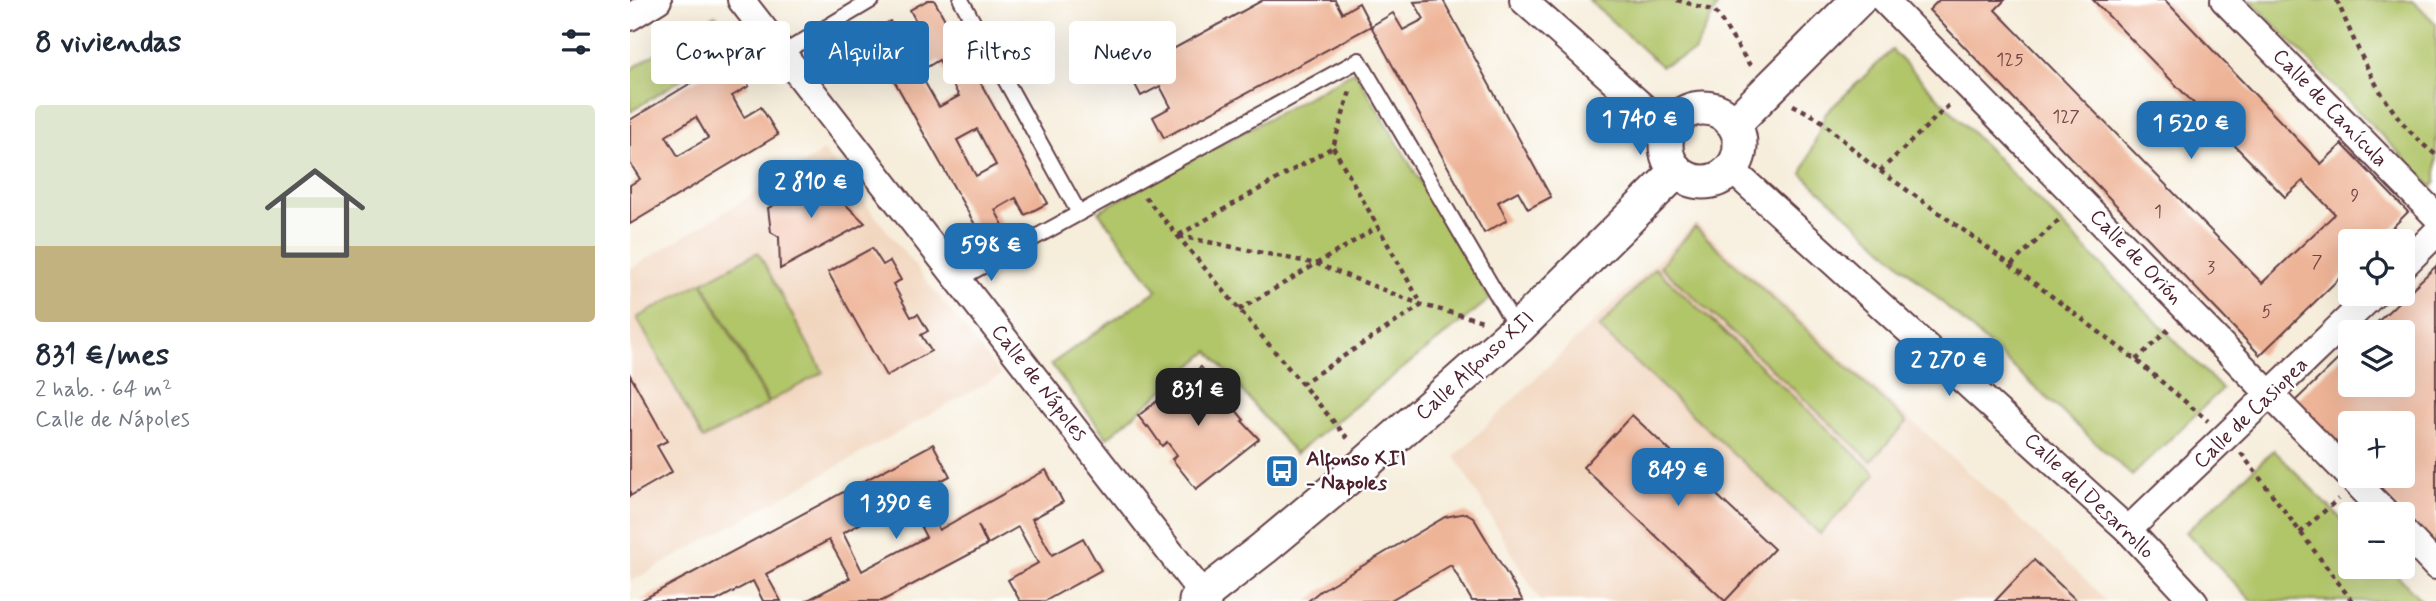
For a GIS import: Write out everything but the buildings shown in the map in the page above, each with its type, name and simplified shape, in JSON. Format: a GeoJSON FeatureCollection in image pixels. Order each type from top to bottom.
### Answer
{"type":"FeatureCollection","features":[{"type":"Feature","properties":{"kind":"street"},"geometry":{"type":"LineString","coordinates":[[630,17],[658,0]]}},
{"type":"Feature","properties":{"kind":"street","name":"Calle de Nápoles"},"geometry":{"type":"LineString","coordinates":[[741,0],[758,21]]}},
{"type":"Feature","properties":{"kind":"street"},"geometry":{"type":"LineString","coordinates":[[1523,0],[1669,131]]}},
{"type":"Feature","properties":{"kind":"street"},"geometry":{"type":"LineString","coordinates":[[1734,124],[1858,0]]}},
{"type":"Feature","properties":{"kind":"street","name":"Calle de Orión"},"geometry":{"type":"LineString","coordinates":[[1884,0],[2338,464]]}},
{"type":"Feature","properties":{"kind":"street","name":"Calle de Canícula"},"geometry":{"type":"LineString","coordinates":[[2224,0],[2436,216]]}},
{"type":"Feature","properties":{"kind":"street","name":"Calle de Nápoles"},"geometry":{"type":"LineString","coordinates":[[790,62],[1203,599]]}},
{"type":"Feature","properties":{"kind":"street"},"geometry":{"type":"LineString","coordinates":[[1700,108],[1719,111],[1734,124],[1740,147],[1738,158],[1731,169],[1711,181],[1699,182],[1677,171],[1667,152],[1666,141],[1669,131],[1681,115],[1700,108]]}},
{"type":"Feature","properties":{"kind":"street","name":"Calle del Desarrollo"},"geometry":{"type":"LineString","coordinates":[[1731,169],[2128,530],[2194,601]]}},
{"type":"Feature","properties":{"kind":"street","name":"Calle Alfonso XII"},"geometry":{"type":"LineString","coordinates":[[1203,599],[1367,462],[1517,329],[1677,171]]}},
{"type":"Feature","properties":{"kind":"street"},"geometry":{"type":"LineString","coordinates":[[2415,254],[2436,233]]}},
{"type":"Feature","properties":{"kind":"street","name":"Calle de Casiopea"},"geometry":{"type":"LineString","coordinates":[[2128,530],[2362,306]]}},
{"type":"Feature","properties":{"kind":"street","name":"Calle de Orión"},"geometry":{"type":"LineString","coordinates":[[2361,488],[2374,502]]}},
{"type":"Feature","properties":{"kind":"street"},"geometry":{"type":"LineString","coordinates":[[2415,544],[2436,566]]}},
{"type":"Feature","properties":{"kind":"lane"},"geometry":{"type":"LineString","coordinates":[[790,49],[872,0]]}},
{"type":"Feature","properties":{"kind":"lane"},"geometry":{"type":"LineString","coordinates":[[961,0],[1079,213]]}},
{"type":"Feature","properties":{"kind":"lane"},"geometry":{"type":"LineString","coordinates":[[958,279],[1359,60],[1517,329]]}},
{"type":"Feature","properties":{"kind":"path"},"geometry":{"type":"LineString","coordinates":[[1677,0],[1714,10],[1768,92],[1818,118],[1880,171],[2011,265],[2136,360],[2197,414],[2229,435],[2256,476],[2352,601]]}},
{"type":"Feature","properties":{"kind":"path"},"geometry":{"type":"LineString","coordinates":[[2337,0],[2369,73],[2400,121],[2436,155]]}},
{"type":"Feature","properties":{"kind":"path"},"geometry":{"type":"LineString","coordinates":[[1178,236],[1333,147],[1359,60]]}},
{"type":"Feature","properties":{"kind":"path"},"geometry":{"type":"LineString","coordinates":[[1880,171],[1969,87]]}},
{"type":"Feature","properties":{"kind":"path"},"geometry":{"type":"LineString","coordinates":[[1333,147],[1423,305]]}},
{"type":"Feature","properties":{"kind":"path"},"geometry":{"type":"LineString","coordinates":[[1133,184],[1367,462]]}},
{"type":"Feature","properties":{"kind":"path"},"geometry":{"type":"LineString","coordinates":[[2011,265],[2081,200]]}},
{"type":"Feature","properties":{"kind":"path"},"geometry":{"type":"LineString","coordinates":[[1239,310],[1378,227]]}},
{"type":"Feature","properties":{"kind":"path"},"geometry":{"type":"LineString","coordinates":[[1178,236],[1317,264],[1423,305],[1517,329]]}},
{"type":"Feature","properties":{"kind":"path"},"geometry":{"type":"LineString","coordinates":[[1301,384],[1423,305]]}},
{"type":"Feature","properties":{"kind":"path"},"geometry":{"type":"LineString","coordinates":[[2136,360],[2189,311]]}},
{"type":"Feature","properties":{"kind":"path"},"geometry":{"type":"LineString","coordinates":[[2300,533],[2350,488]]}},
{"type":"Feature","properties":{"kind":"shaded area"},"geometry":{"type":"Polygon","coordinates":[[[824,151],[1001,375],[630,582],[630,269],[824,151]]]}},
{"type":"Feature","properties":{"kind":"shaded area"},"geometry":{"type":"Polygon","coordinates":[[[1696,223],[2106,601],[1540,601],[1455,456],[1696,223]]]}},
{"type":"Feature","properties":{"kind":"green space"},"geometry":{"type":"Polygon","coordinates":[[[1589,0],[1720,0],[1694,52],[1661,66],[1589,0]]]}},
{"type":"Feature","properties":{"kind":"green space"},"geometry":{"type":"Polygon","coordinates":[[[2250,0],[2413,0],[2436,24],[2436,182],[2432,187],[2250,0]]]}},
{"type":"Feature","properties":{"kind":"green space"},"geometry":{"type":"Polygon","coordinates":[[[715,15],[721,21],[706,21],[715,15]]]}},
{"type":"Feature","properties":{"kind":"green space"},"geometry":{"type":"Polygon","coordinates":[[[1892,50],[2222,389],[2132,476],[1802,174],[1826,113],[1892,50]]]}},
{"type":"Feature","properties":{"kind":"green space"},"geometry":{"type":"Polygon","coordinates":[[[651,56],[651,84],[674,84],[630,112],[630,70],[651,56]]]}},
{"type":"Feature","properties":{"kind":"green space"},"geometry":{"type":"Polygon","coordinates":[[[1355,71],[1490,299],[1295,454],[1209,351],[1107,438],[1051,364],[1157,290],[1098,211],[1355,71]]]}},
{"type":"Feature","properties":{"kind":"green space"},"geometry":{"type":"Polygon","coordinates":[[[1695,227],[1907,422],[1871,461],[1660,266],[1695,227]]]}},
{"type":"Feature","properties":{"kind":"green space"},"geometry":{"type":"Polygon","coordinates":[[[758,252],[823,372],[769,402],[703,282],[758,252]]]}},
{"type":"Feature","properties":{"kind":"green space"},"geometry":{"type":"Polygon","coordinates":[[[1655,268],[1876,474],[1820,534],[1599,328],[1655,268]]]}},
{"type":"Feature","properties":{"kind":"green space"},"geometry":{"type":"Polygon","coordinates":[[[702,282],[768,404],[703,439],[637,318],[702,282]]]}},
{"type":"Feature","properties":{"kind":"green space"},"geometry":{"type":"Polygon","coordinates":[[[2274,450],[2338,516],[2338,579],[2401,579],[2422,601],[2252,601],[2186,532],[2274,450]]]}},
{"type":"Feature","properties":{"kind":"place","name":"Alfonso XII - Napoles"},"geometry":{"type":"Point","coordinates":[1282,471]}}]}
